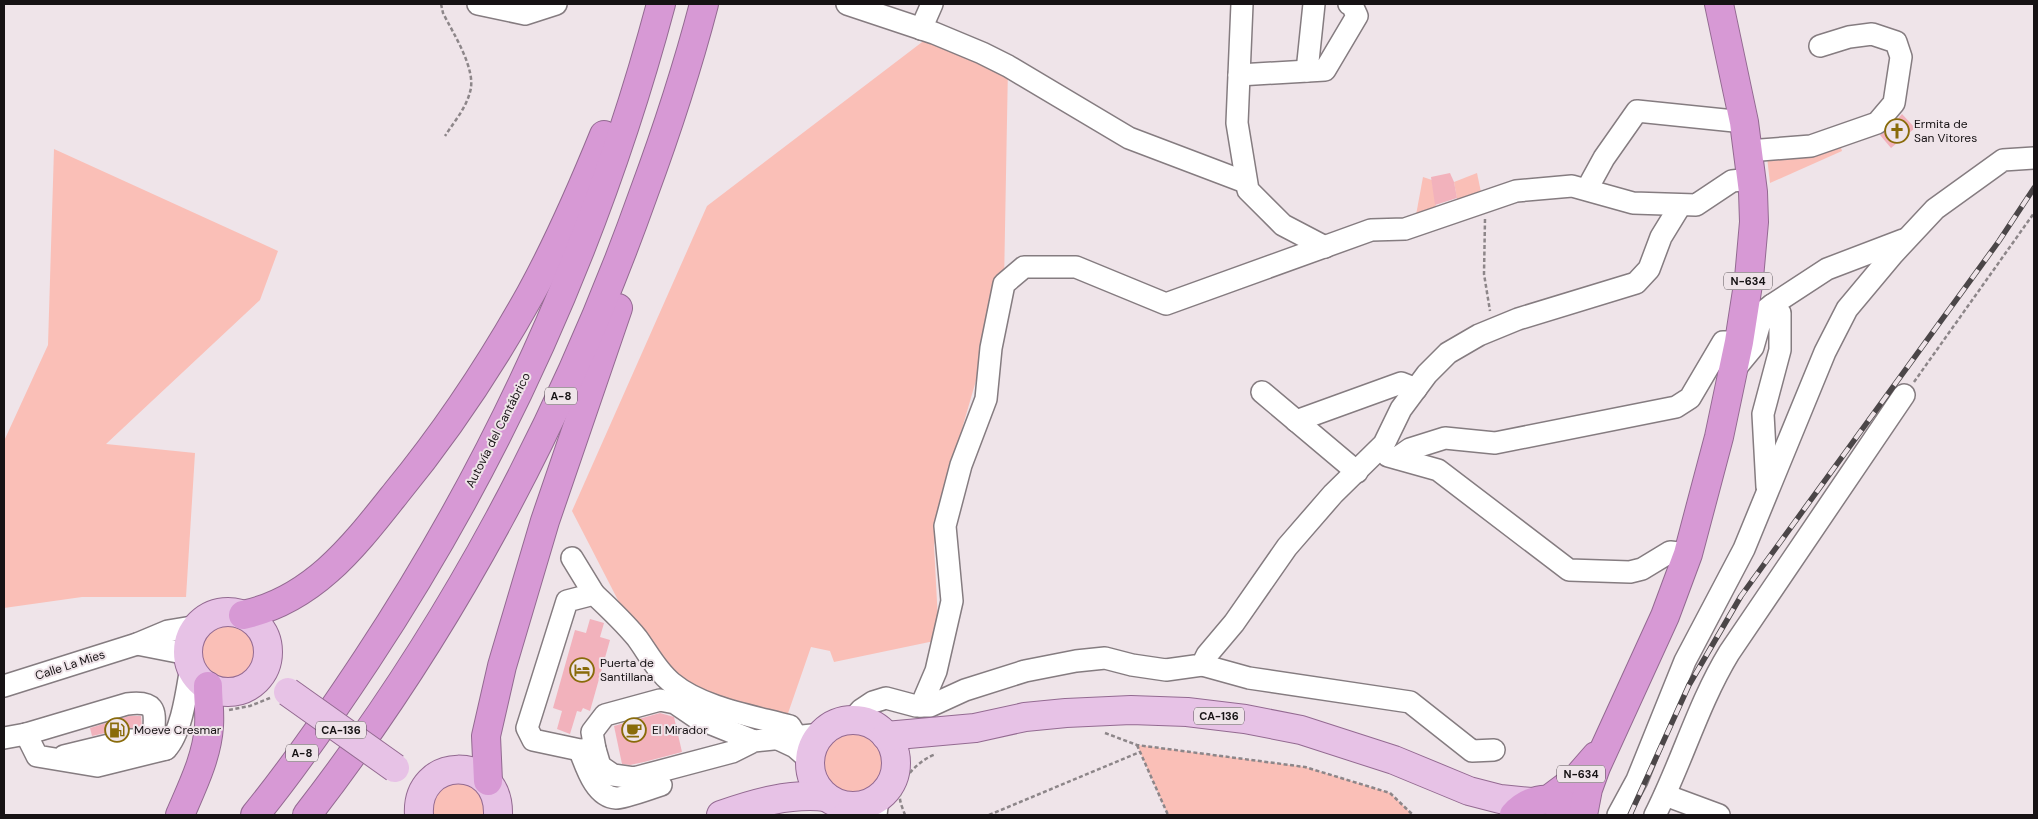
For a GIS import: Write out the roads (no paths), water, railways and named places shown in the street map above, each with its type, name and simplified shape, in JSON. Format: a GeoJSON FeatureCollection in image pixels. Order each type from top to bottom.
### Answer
{"type":"FeatureCollection","features":[{"type":"Feature","properties":{"kind":"highway"},"geometry":{"type":"LineString","coordinates":[[243,615],[287,601],[310,586],[329,570],[371,524],[406,481],[470,392],[531,293],[574,207],[610,121],[629,69],[648,4]]}},
{"type":"Feature","properties":{"kind":"highway","name":"Autovía del Cantábrico"},"geometry":{"type":"LineString","coordinates":[[255,815],[324,723],[397,613],[455,516],[507,416],[557,307],[586,235],[635,95],[661,4]]}},
{"type":"Feature","properties":{"kind":"highway","name":"A-8"},"geometry":{"type":"LineString","coordinates":[[307,815],[351,756],[428,640],[480,554],[535,450],[582,351],[624,249],[670,119],[704,4]]}},
{"type":"Feature","properties":{"kind":"highway"},"geometry":{"type":"LineString","coordinates":[[498,804],[486,744],[488,721],[512,631],[545,521],[666,167],[712,4]]}},
{"type":"Feature","properties":{"kind":"highway","name":"N-634"},"geometry":{"type":"LineString","coordinates":[[1583,815],[1590,781],[1665,616],[1688,554],[1712,466],[1739,342],[1749,278],[1754,222],[1744,122],[1719,4]]}},
{"type":"Feature","properties":{"kind":"highway"},"geometry":{"type":"LineString","coordinates":[[180,815],[202,758],[209,726],[196,669]]}},
{"type":"Feature","properties":{"kind":"highway","name":"N-634"},"geometry":{"type":"LineString","coordinates":[[1531,806],[1576,779],[1607,741]]}},
{"type":"Feature","properties":{"kind":"highway","name":"N-634"},"geometry":{"type":"LineString","coordinates":[[1531,806],[1562,803],[1577,815]]}},
{"type":"Feature","properties":{"kind":"main road"},"geometry":{"type":"LineString","coordinates":[[231,612],[243,615],[254,622],[263,632],[268,645],[272,682],[232,692],[219,691],[196,669],[190,639],[198,626],[207,618],[219,613],[231,612]]}},
{"type":"Feature","properties":{"kind":"main road","name":"CA-136"},"geometry":{"type":"LineString","coordinates":[[272,682],[395,768]]}},
{"type":"Feature","properties":{"kind":"main road","name":"CA-136"},"geometry":{"type":"LineString","coordinates":[[975,728],[1025,717],[1104,710],[1158,711],[1228,717],[1278,725],[1330,738],[1394,760],[1454,786]]}},
{"type":"Feature","properties":{"kind":"main road"},"geometry":{"type":"LineString","coordinates":[[721,815],[756,803],[807,795],[858,806],[891,782],[895,772],[895,753],[886,736],[871,724],[852,720],[799,736]]}},
{"type":"Feature","properties":{"kind":"main road"},"geometry":{"type":"LineString","coordinates":[[886,736],[975,728]]}},
{"type":"Feature","properties":{"kind":"main road"},"geometry":{"type":"LineString","coordinates":[[895,772],[910,757],[975,728]]}},
{"type":"Feature","properties":{"kind":"main road"},"geometry":{"type":"LineString","coordinates":[[799,736],[814,746],[810,762],[815,782],[858,806]]}},
{"type":"Feature","properties":{"kind":"main road"},"geometry":{"type":"LineString","coordinates":[[756,803],[810,762]]}},
{"type":"Feature","properties":{"kind":"main road"},"geometry":{"type":"LineString","coordinates":[[395,768],[434,778]]}},
{"type":"Feature","properties":{"kind":"main road"},"geometry":{"type":"LineString","coordinates":[[395,768],[419,809]]}},
{"type":"Feature","properties":{"kind":"main road"},"geometry":{"type":"LineString","coordinates":[[419,809],[422,793],[434,778],[444,772],[456,769],[468,770],[478,774],[498,804]]}},
{"type":"Feature","properties":{"kind":"main road"},"geometry":{"type":"LineString","coordinates":[[1454,786],[1531,806]]}},
{"type":"Feature","properties":{"kind":"main road"},"geometry":{"type":"LineString","coordinates":[[1454,786],[1486,815]]}},
{"type":"Feature","properties":{"kind":"street"},"geometry":{"type":"LineString","coordinates":[[478,4],[525,14],[556,4]]}},
{"type":"Feature","properties":{"kind":"street"},"geometry":{"type":"LineString","coordinates":[[847,4],[982,52],[1129,138],[1245,182]]}},
{"type":"Feature","properties":{"kind":"street"},"geometry":{"type":"LineString","coordinates":[[921,29],[932,4]]}},
{"type":"Feature","properties":{"kind":"street"},"geometry":{"type":"LineString","coordinates":[[1242,4],[1237,123],[1245,182],[1248,190],[1283,225],[1325,247]]}},
{"type":"Feature","properties":{"kind":"street"},"geometry":{"type":"LineString","coordinates":[[1307,71],[1314,4]]}},
{"type":"Feature","properties":{"kind":"street"},"geometry":{"type":"LineString","coordinates":[[1239,75],[1325,70],[1357,16],[1352,5],[1349,4]]}},
{"type":"Feature","properties":{"kind":"street"},"geometry":{"type":"LineString","coordinates":[[1748,151],[1811,146],[1877,123],[1894,103],[1901,57],[1896,42],[1872,34],[1849,37],[1820,46]]}},
{"type":"Feature","properties":{"kind":"street"},"geometry":{"type":"LineString","coordinates":[[1587,189],[1604,158],[1637,111],[1744,122]]}},
{"type":"Feature","properties":{"kind":"street"},"geometry":{"type":"LineString","coordinates":[[1618,815],[1637,780],[1685,661],[1740,557],[1825,352],[1848,309],[1935,209],[2003,160],[2034,158]]}},
{"type":"Feature","properties":{"kind":"street"},"geometry":{"type":"LineString","coordinates":[[921,706],[936,671],[952,601],[946,526],[961,464],[986,399],[991,348],[1004,284],[1024,267],[1076,267],[1166,304],[1371,230],[1405,229],[1486,203],[1516,191],[1572,186],[1633,203],[1680,206],[1696,205],[1732,181],[1751,179]]}},
{"type":"Feature","properties":{"kind":"street"},"geometry":{"type":"LineString","coordinates":[[1202,665],[1207,655],[1234,623],[1287,547],[1333,494],[1384,444],[1401,409],[1427,374],[1448,353],[1479,335],[1518,319],[1636,283],[1649,269],[1661,237],[1680,206]]}},
{"type":"Feature","properties":{"kind":"street"},"geometry":{"type":"LineString","coordinates":[[1734,370],[1753,347],[1763,312],[1772,305],[1827,269],[1907,239]]}},
{"type":"Feature","properties":{"kind":"street"},"geometry":{"type":"LineString","coordinates":[[1767,494],[1763,414],[1780,350],[1780,313],[1772,305]]}},
{"type":"Feature","properties":{"kind":"street"},"geometry":{"type":"LineString","coordinates":[[1397,458],[1410,449],[1445,438],[1495,442],[1676,407],[1690,398],[1723,342],[1739,342]]}},
{"type":"Feature","properties":{"kind":"street"},"geometry":{"type":"LineString","coordinates":[[1296,421],[1401,383],[1416,389]]}},
{"type":"Feature","properties":{"kind":"street"},"geometry":{"type":"LineString","coordinates":[[1262,392],[1357,472]]}},
{"type":"Feature","properties":{"kind":"street"},"geometry":{"type":"LineString","coordinates":[[1655,815],[1713,680],[1721,666],[1904,396]]}},
{"type":"Feature","properties":{"kind":"street"},"geometry":{"type":"LineString","coordinates":[[1376,452],[1438,470],[1569,570],[1630,572],[1642,569],[1670,552],[1688,554]]}},
{"type":"Feature","properties":{"kind":"street"},"geometry":{"type":"LineString","coordinates":[[572,558],[594,594],[636,638],[661,674],[673,684],[694,697],[728,710],[790,726],[799,736]]}},
{"type":"Feature","properties":{"kind":"street"},"geometry":{"type":"LineString","coordinates":[[594,594],[567,601],[527,728],[533,740],[587,750],[600,766],[598,774],[605,793],[616,798],[692,776],[695,762],[732,752],[754,741],[799,736]]}},
{"type":"Feature","properties":{"kind":"street","name":"Calle La Mies"},"geometry":{"type":"LineString","coordinates":[[4,686],[137,644],[168,632],[198,626]]}},
{"type":"Feature","properties":{"kind":"street","name":"Calle La Mies"},"geometry":{"type":"LineString","coordinates":[[137,644],[196,669]]}},
{"type":"Feature","properties":{"kind":"street"},"geometry":{"type":"LineString","coordinates":[[852,720],[873,702],[886,698],[916,706],[930,706],[965,690],[1025,671],[1076,661],[1105,658],[1132,665],[1166,670],[1202,665],[1249,678],[1410,702],[1472,750],[1494,750]]}},
{"type":"Feature","properties":{"kind":"street"},"geometry":{"type":"LineString","coordinates":[[26,734],[37,756],[97,766],[162,748],[172,743],[196,669]]}},
{"type":"Feature","properties":{"kind":"street"},"geometry":{"type":"LineString","coordinates":[[587,750],[592,732],[605,715],[660,700],[675,703],[697,718],[754,741]]}},
{"type":"Feature","properties":{"kind":"street"},"geometry":{"type":"LineString","coordinates":[[4,738],[26,734],[139,702],[147,704],[153,710],[155,717],[154,738],[162,748]]}},
{"type":"Feature","properties":{"kind":"street"},"geometry":{"type":"LineString","coordinates":[[799,736],[795,747],[810,762]]}},
{"type":"Feature","properties":{"kind":"street"},"geometry":{"type":"LineString","coordinates":[[1665,795],[1719,815]]}},
{"type":"Feature","properties":{"kind":"railway"},"geometry":{"type":"LineString","coordinates":[[1630,815],[1689,685],[1741,596],[1999,241],[2034,188]]}},
{"type":"Feature","properties":{"kind":"place","name":"Ermita de San Vitores"},"geometry":{"type":"Point","coordinates":[1897,131]}},
{"type":"Feature","properties":{"kind":"place","name":"Puerta de Santillana"},"geometry":{"type":"Point","coordinates":[582,670]}},
{"type":"Feature","properties":{"kind":"place","name":"Moeve Cresmar"},"geometry":{"type":"Point","coordinates":[117,730]}},
{"type":"Feature","properties":{"kind":"place","name":"El Mirador"},"geometry":{"type":"Point","coordinates":[634,730]}}]}
